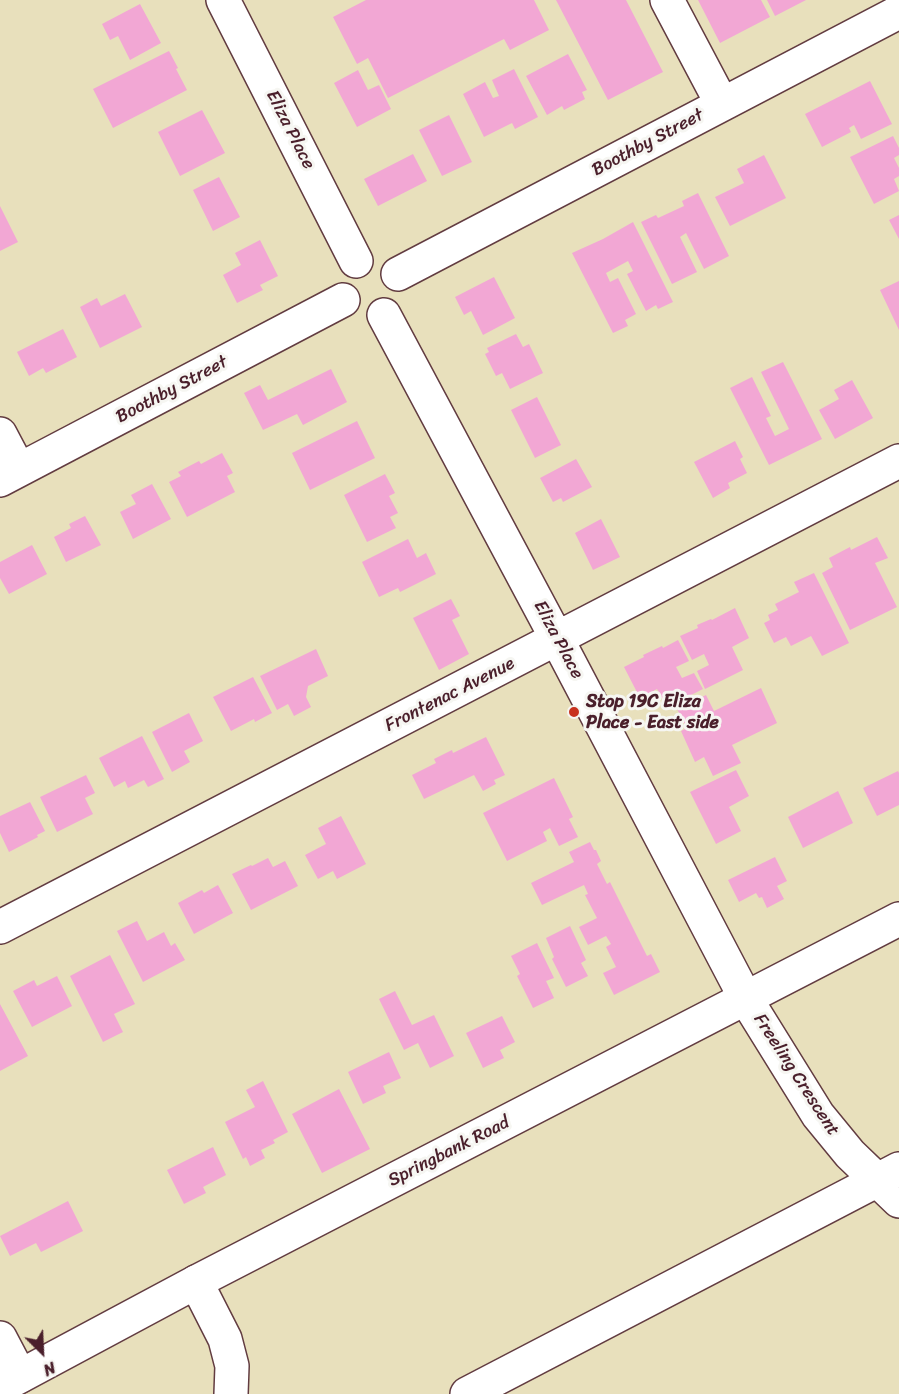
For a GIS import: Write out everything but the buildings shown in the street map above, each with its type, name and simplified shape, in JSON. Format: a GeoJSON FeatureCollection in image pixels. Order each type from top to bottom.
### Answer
{"type":"FeatureCollection","features":[{"type":"Feature","properties":{"kind":"street","name":"Eliza Place"},"geometry":{"type":"LineString","coordinates":[[223,0],[356,261]]}},
{"type":"Feature","properties":{"kind":"street"},"geometry":{"type":"LineString","coordinates":[[667,0],[722,104]]}},
{"type":"Feature","properties":{"kind":"street","name":"Boothby Street"},"geometry":{"type":"LineString","coordinates":[[398,274],[899,12]]}},
{"type":"Feature","properties":{"kind":"street"},"geometry":{"type":"LineString","coordinates":[[365,258],[384,260],[398,274],[401,283],[398,301],[384,315],[366,317],[356,314],[343,300],[341,283],[349,266],[356,261],[365,258]]}},
{"type":"Feature","properties":{"kind":"street","name":"Boothby Street"},"geometry":{"type":"LineString","coordinates":[[9,475],[343,300]]}},
{"type":"Feature","properties":{"kind":"street","name":"Eliza Place"},"geometry":{"type":"LineString","coordinates":[[384,315],[746,999]]}},
{"type":"Feature","properties":{"kind":"street"},"geometry":{"type":"LineString","coordinates":[[0,434],[9,475]]}},
{"type":"Feature","properties":{"kind":"street","name":"Frontenac Avenue"},"geometry":{"type":"LineString","coordinates":[[0,927],[899,461]]}},
{"type":"Feature","properties":{"kind":"street","name":"Springbank Road"},"geometry":{"type":"LineString","coordinates":[[10,1381],[196,1282],[899,919]]}},
{"type":"Feature","properties":{"kind":"street","name":"Freeling Crescent"},"geometry":{"type":"LineString","coordinates":[[746,999],[818,1115],[850,1154],[892,1183]]}},
{"type":"Feature","properties":{"kind":"street"},"geometry":{"type":"LineString","coordinates":[[467,1394],[892,1183]]}},
{"type":"Feature","properties":{"kind":"street"},"geometry":{"type":"LineString","coordinates":[[196,1282],[225,1340],[232,1366],[231,1394]]}},
{"type":"Feature","properties":{"kind":"street"},"geometry":{"type":"LineString","coordinates":[[0,1338],[10,1381]]}},
{"type":"Feature","properties":{"kind":"place","name":"Stop 19C Eliza Place - East side"},"geometry":{"type":"Point","coordinates":[574,712]}}]}
